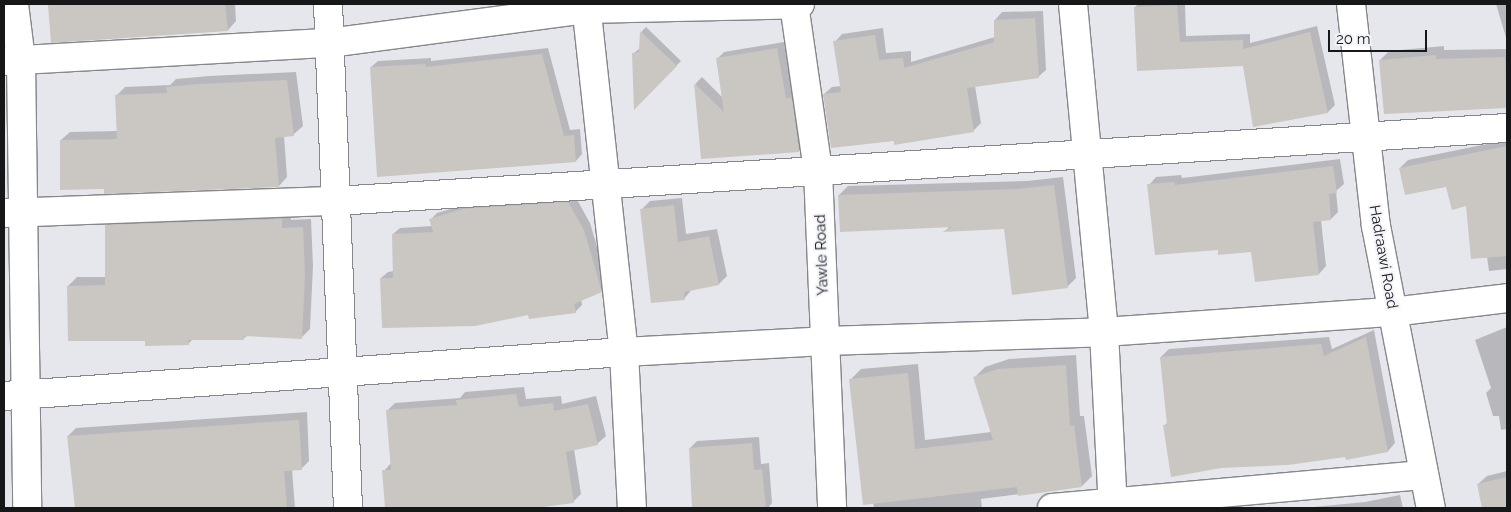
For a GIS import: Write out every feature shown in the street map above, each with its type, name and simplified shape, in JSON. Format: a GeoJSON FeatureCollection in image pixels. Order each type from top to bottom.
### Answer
{"type":"FeatureCollection","features":[{"type":"Feature","properties":{"kind":"street"},"geometry":{"type":"LineString","coordinates":[[14,4],[12,61],[15,395],[27,508]]}},
{"type":"Feature","properties":{"kind":"street"},"geometry":{"type":"LineString","coordinates":[[328,4],[348,508]]}},
{"type":"Feature","properties":{"kind":"street","name":"Yawle Road"},"geometry":{"type":"LineString","coordinates":[[794,4],[818,172],[832,508]]}},
{"type":"Feature","properties":{"kind":"street"},"geometry":{"type":"LineString","coordinates":[[12,61],[330,43],[586,6],[800,4]]}},
{"type":"Feature","properties":{"kind":"street"},"geometry":{"type":"LineString","coordinates":[[1073,4],[1104,332],[1113,506]]}},
{"type":"Feature","properties":{"kind":"street","name":"Hadraawi Road"},"geometry":{"type":"LineString","coordinates":[[1351,4],[1376,226],[1423,475],[1431,508]]}},
{"type":"Feature","properties":{"kind":"street"},"geometry":{"type":"LineString","coordinates":[[586,6],[624,352],[632,508]]}},
{"type":"Feature","properties":{"kind":"street"},"geometry":{"type":"LineString","coordinates":[[14,212],[336,201],[1088,156],[1365,135],[1507,128]]}},
{"type":"Feature","properties":{"kind":"street"},"geometry":{"type":"LineString","coordinates":[[15,395],[344,374],[624,352],[824,341],[1104,332],[1392,312],[1507,298]]}},
{"type":"Feature","properties":{"kind":"street"},"geometry":{"type":"LineString","coordinates":[[1052,508],[1113,506],[1423,475]]}},
{"type":"Feature","properties":{"kind":"building"},"geometry":{"type":"Polygon","coordinates":[[[225,4],[228,31],[51,43],[48,5],[225,4]]]}},
{"type":"Feature","properties":{"kind":"building"},"geometry":{"type":"Polygon","coordinates":[[[1177,5],[1180,42],[1243,40],[1243,49],[1310,32],[1328,113],[1253,127],[1243,66],[1137,71],[1134,7],[1177,5]]]}},
{"type":"Feature","properties":{"kind":"building"},"geometry":{"type":"Polygon","coordinates":[[[1035,18],[1039,78],[967,88],[974,132],[894,145],[894,141],[831,148],[823,94],[841,92],[833,41],[875,35],[879,60],[903,58],[904,68],[994,42],[994,20],[1035,18]]]}},
{"type":"Feature","properties":{"kind":"building"},"geometry":{"type":"Polygon","coordinates":[[[640,31],[677,66],[634,110],[632,53],[639,52],[640,31]]]}},
{"type":"Feature","properties":{"kind":"building"},"geometry":{"type":"Polygon","coordinates":[[[777,48],[786,98],[792,98],[799,152],[701,159],[694,83],[724,112],[716,58],[777,48]]]}},
{"type":"Feature","properties":{"kind":"building"},"geometry":{"type":"Polygon","coordinates":[[[542,54],[564,136],[574,135],[576,162],[377,177],[370,67],[425,64],[426,67],[542,54]]]}},
{"type":"Feature","properties":{"kind":"building"},"geometry":{"type":"Polygon","coordinates":[[[1436,55],[1436,59],[1505,57],[1507,108],[1384,114],[1379,60],[1436,55]]]}},
{"type":"Feature","properties":{"kind":"building"},"geometry":{"type":"Polygon","coordinates":[[[287,80],[294,136],[275,138],[279,187],[104,194],[104,189],[60,190],[60,140],[117,139],[115,95],[167,93],[166,87],[199,84],[287,80]]]}},
{"type":"Feature","properties":{"kind":"building"},"geometry":{"type":"Polygon","coordinates":[[[1507,146],[1507,256],[1471,259],[1466,206],[1452,210],[1446,187],[1405,195],[1399,168],[1507,146]]]}},
{"type":"Feature","properties":{"kind":"building"},"geometry":{"type":"Polygon","coordinates":[[[1333,166],[1337,193],[1329,194],[1331,220],[1313,222],[1319,275],[1255,282],[1251,252],[1218,255],[1218,250],[1155,255],[1147,184],[1174,182],[1175,185],[1333,166]]]}},
{"type":"Feature","properties":{"kind":"building"},"geometry":{"type":"Polygon","coordinates":[[[1054,185],[1068,288],[1012,295],[1004,229],[942,232],[952,227],[840,232],[838,195],[1017,189],[1054,185]]]}},
{"type":"Feature","properties":{"kind":"building"},"geometry":{"type":"Polygon","coordinates":[[[568,202],[584,230],[602,292],[574,304],[576,313],[529,319],[528,315],[475,326],[382,328],[380,278],[393,278],[392,234],[433,232],[429,219],[463,209],[568,202]]]}},
{"type":"Feature","properties":{"kind":"building"},"geometry":{"type":"Polygon","coordinates":[[[674,205],[678,242],[709,236],[719,285],[684,292],[685,300],[651,303],[640,209],[674,205]]]}},
{"type":"Feature","properties":{"kind":"building"},"geometry":{"type":"Polygon","coordinates":[[[282,219],[282,228],[303,227],[305,275],[302,339],[244,336],[244,340],[188,340],[189,345],[145,346],[145,341],[68,341],[67,286],[105,285],[105,225],[282,219]]]}},
{"type":"Feature","properties":{"kind":"building"},"geometry":{"type":"Polygon","coordinates":[[[1366,337],[1388,452],[1346,460],[1345,457],[1288,465],[1221,468],[1171,477],[1163,425],[1167,425],[1160,357],[1321,344],[1324,356],[1366,337]]]}},
{"type":"Feature","properties":{"kind":"building"},"geometry":{"type":"Polygon","coordinates":[[[1066,365],[1070,426],[1074,425],[1082,487],[1018,496],[1017,487],[863,505],[849,379],[908,373],[915,449],[993,440],[973,377],[998,369],[1066,365]]]}},
{"type":"Feature","properties":{"kind":"building"},"geometry":{"type":"Polygon","coordinates":[[[516,394],[519,407],[553,403],[554,411],[588,404],[598,445],[566,452],[574,503],[536,508],[385,508],[382,470],[391,470],[386,410],[457,405],[456,400],[516,394]]]}},
{"type":"Feature","properties":{"kind":"building"},"geometry":{"type":"Polygon","coordinates":[[[299,420],[302,470],[284,471],[287,508],[75,508],[67,436],[299,420]]]}},
{"type":"Feature","properties":{"kind":"building"},"geometry":{"type":"Polygon","coordinates":[[[752,443],[754,470],[762,469],[766,508],[692,508],[689,448],[752,443]]]}},
{"type":"Feature","properties":{"kind":"building"},"geometry":{"type":"Polygon","coordinates":[[[1507,477],[1507,508],[1482,508],[1477,484],[1507,477]]]}}]}
